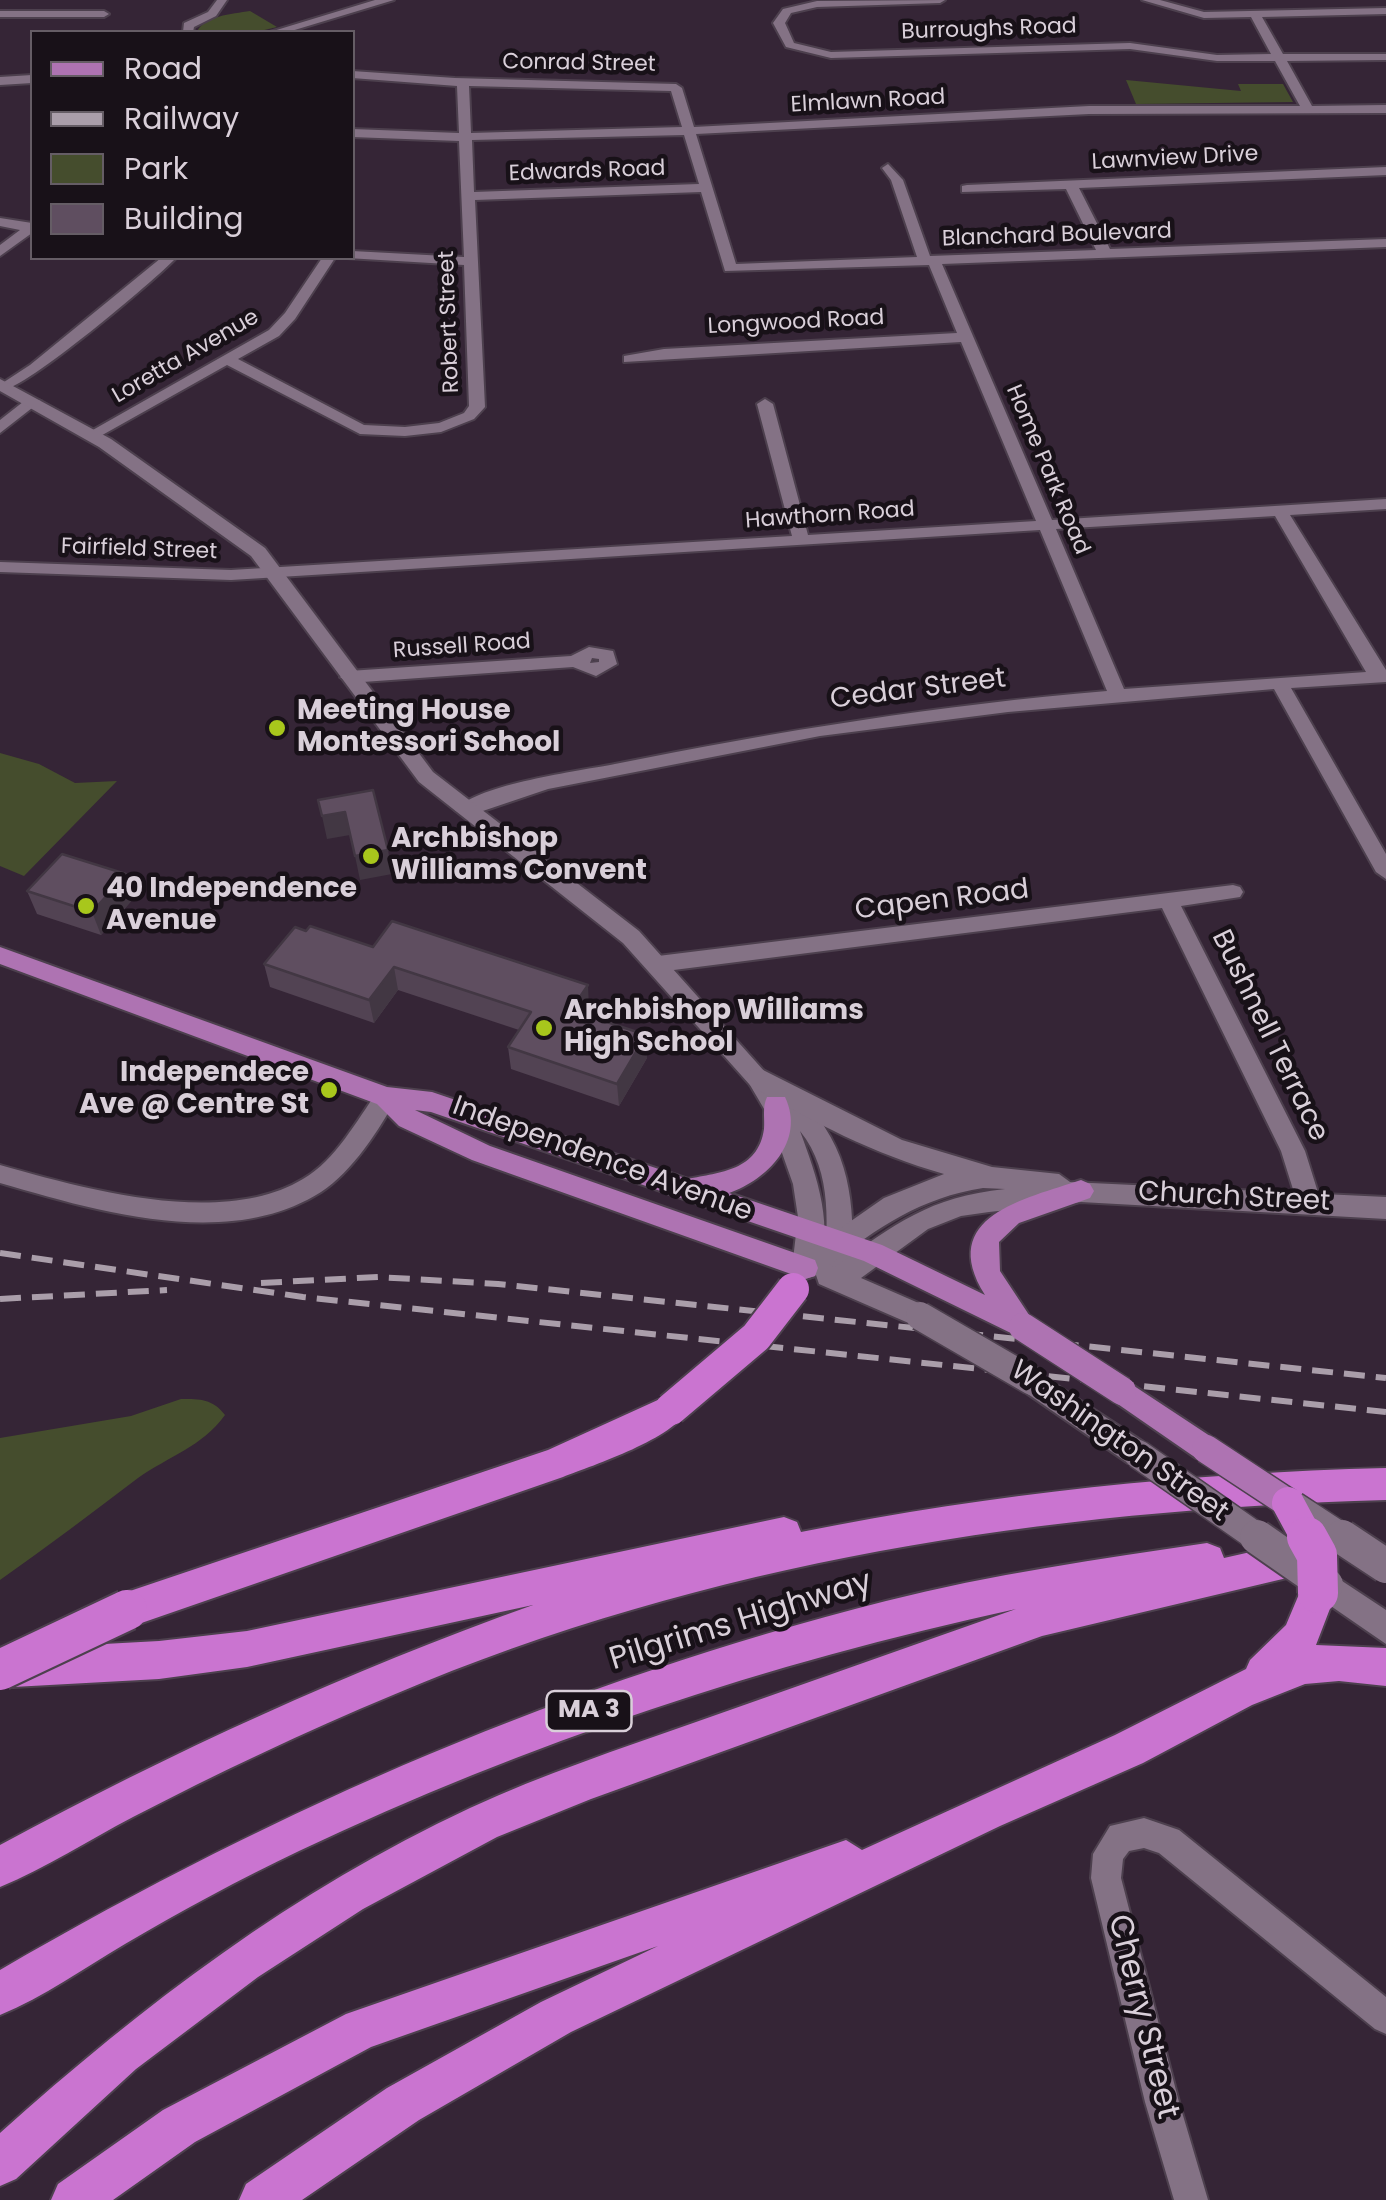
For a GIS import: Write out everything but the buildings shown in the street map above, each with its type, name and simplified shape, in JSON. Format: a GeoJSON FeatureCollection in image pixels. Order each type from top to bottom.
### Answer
{"type":"FeatureCollection","features":[{"type":"Feature","properties":{"kind":"highway"},"geometry":{"type":"LineString","coordinates":[[0,1669],[127,1610],[258,1562],[555,1465],[618,1438],[671,1408],[756,1337],[799,1278]]}},
{"type":"Feature","properties":{"kind":"highway","name":"Pilgrims Highway"},"geometry":{"type":"LineString","coordinates":[[0,1868],[246,1740],[444,1655],[640,1590],[856,1536],[996,1513],[1185,1492],[1386,1484]]}},
{"type":"Feature","properties":{"kind":"highway"},"geometry":{"type":"LineString","coordinates":[[1240,1690],[1300,1638],[1324,1589],[1312,1542],[1288,1503]]}},
{"type":"Feature","properties":{"kind":"highway"},"geometry":{"type":"LineString","coordinates":[[0,1669],[130,1663],[232,1652],[348,1630],[747,1540],[852,1525],[996,1513]]}},
{"type":"Feature","properties":{"kind":"highway","name":"Pilgrims Highway"},"geometry":{"type":"LineString","coordinates":[[0,1994],[146,1908],[304,1828],[508,1742],[653,1688],[844,1631],[1005,1592],[1150,1567],[1386,1546]]}},
{"type":"Feature","properties":{"kind":"highway"},"geometry":{"type":"LineString","coordinates":[[0,2163],[121,2054],[231,1970],[348,1894],[484,1822],[590,1779],[1042,1618],[1346,1548]]}},
{"type":"Feature","properties":{"kind":"highway"},"geometry":{"type":"LineString","coordinates":[[262,2200],[402,2104],[556,2016],[986,1812],[1129,1749],[1240,1690],[1305,1665],[1338,1662],[1386,1668]]}},
{"type":"Feature","properties":{"kind":"highway"},"geometry":{"type":"LineString","coordinates":[[74,2200],[150,2145],[225,2100],[376,2022],[986,1812]]}},
{"type":"Feature","properties":{"kind":"main road","name":"Independence Avenue"},"geometry":{"type":"LineString","coordinates":[[0,955],[386,1096],[432,1102],[810,1232]]}},
{"type":"Feature","properties":{"kind":"main road","name":"Independence Avenue"},"geometry":{"type":"LineString","coordinates":[[386,1096],[408,1119],[469,1148],[799,1278]]}},
{"type":"Feature","properties":{"kind":"main road"},"geometry":{"type":"LineString","coordinates":[[668,1185],[717,1186],[751,1172],[773,1148],[778,1128],[776,1104]]}},
{"type":"Feature","properties":{"kind":"main road"},"geometry":{"type":"LineString","coordinates":[[1023,1327],[990,1284],[983,1262],[986,1238],[1010,1214],[1081,1191]]}},
{"type":"Feature","properties":{"kind":"main road","name":"Washington Street"},"geometry":{"type":"LineString","coordinates":[[810,1232],[873,1253],[1023,1327],[1288,1503]]}},
{"type":"Feature","properties":{"kind":"street"},"geometry":{"type":"LineString","coordinates":[[92,30],[113,0]]}},
{"type":"Feature","properties":{"kind":"street"},"geometry":{"type":"LineString","coordinates":[[188,30],[188,25],[212,14],[222,0]]}},
{"type":"Feature","properties":{"kind":"street"},"geometry":{"type":"LineString","coordinates":[[283,30],[387,0]]}},
{"type":"Feature","properties":{"kind":"street","name":"Burroughs Road"},"geometry":{"type":"LineString","coordinates":[[940,0],[811,4],[783,13],[778,23],[790,45],[831,55],[1130,46],[1210,58],[1386,57]]}},
{"type":"Feature","properties":{"kind":"street"},"geometry":{"type":"LineString","coordinates":[[1147,0],[1194,14],[1386,11]]}},
{"type":"Feature","properties":{"kind":"street"},"geometry":{"type":"LineString","coordinates":[[0,14],[104,14]]}},
{"type":"Feature","properties":{"kind":"street"},"geometry":{"type":"LineString","coordinates":[[1255,15],[1308,109]]}},
{"type":"Feature","properties":{"kind":"street","name":"Conrad Street"},"geometry":{"type":"LineString","coordinates":[[355,74],[463,82],[674,86],[680,92],[730,268]]}},
{"type":"Feature","properties":{"kind":"street"},"geometry":{"type":"LineString","coordinates":[[0,81],[30,79]]}},
{"type":"Feature","properties":{"kind":"street","name":"Robert Street"},"geometry":{"type":"LineString","coordinates":[[230,361],[354,428],[390,432],[461,423],[476,408],[463,82]]}},
{"type":"Feature","properties":{"kind":"street","name":"Elmlawn Road"},"geometry":{"type":"LineString","coordinates":[[355,132],[464,137],[690,131],[1079,110],[1386,109]]}},
{"type":"Feature","properties":{"kind":"street","name":"Home Park Road"},"geometry":{"type":"LineString","coordinates":[[888,168],[898,180],[1118,696]]}},
{"type":"Feature","properties":{"kind":"street","name":"Lawnview Drive"},"geometry":{"type":"LineString","coordinates":[[967,189],[1386,171]]}},
{"type":"Feature","properties":{"kind":"street"},"geometry":{"type":"LineString","coordinates":[[1071,184],[1106,254]]}},
{"type":"Feature","properties":{"kind":"street","name":"Edwards Road"},"geometry":{"type":"LineString","coordinates":[[468,196],[707,188]]}},
{"type":"Feature","properties":{"kind":"street"},"geometry":{"type":"LineString","coordinates":[[0,222],[30,228]]}},
{"type":"Feature","properties":{"kind":"street"},"geometry":{"type":"LineString","coordinates":[[0,252],[30,230]]}},
{"type":"Feature","properties":{"kind":"street","name":"Blanchard Boulevard"},"geometry":{"type":"LineString","coordinates":[[730,268],[1386,243]]}},
{"type":"Feature","properties":{"kind":"street"},"geometry":{"type":"LineString","coordinates":[[355,255],[470,261]]}},
{"type":"Feature","properties":{"kind":"street"},"geometry":{"type":"LineString","coordinates":[[3,385],[36,368],[167,260]]}},
{"type":"Feature","properties":{"kind":"street","name":"Loretta Avenue"},"geometry":{"type":"LineString","coordinates":[[92,435],[230,361],[279,328],[327,260]]}},
{"type":"Feature","properties":{"kind":"street","name":"Longwood Road"},"geometry":{"type":"LineString","coordinates":[[629,359],[664,353],[966,337]]}},
{"type":"Feature","properties":{"kind":"street"},"geometry":{"type":"LineString","coordinates":[[3,385],[92,435],[258,552],[277,572],[349,677],[423,774],[602,913],[658,964],[759,1078],[804,1118],[826,1150],[840,1191],[838,1278]]}},
{"type":"Feature","properties":{"kind":"street"},"geometry":{"type":"LineString","coordinates":[[0,428],[33,401]]}},
{"type":"Feature","properties":{"kind":"street"},"geometry":{"type":"LineString","coordinates":[[765,404],[802,540]]}},
{"type":"Feature","properties":{"kind":"street","name":"Hawthorn Road"},"geometry":{"type":"LineString","coordinates":[[277,572],[1386,504]]}},
{"type":"Feature","properties":{"kind":"street"},"geometry":{"type":"LineString","coordinates":[[1280,511],[1382,676]]}},
{"type":"Feature","properties":{"kind":"street","name":"Fairfield Street"},"geometry":{"type":"LineString","coordinates":[[0,566],[211,576],[277,572]]}},
{"type":"Feature","properties":{"kind":"street","name":"Russell Road"},"geometry":{"type":"LineString","coordinates":[[349,677],[579,662]]}},
{"type":"Feature","properties":{"kind":"street","name":"Cedar Street"},"geometry":{"type":"LineString","coordinates":[[465,810],[494,798],[790,734],[913,716],[1382,676]]}},
{"type":"Feature","properties":{"kind":"street"},"geometry":{"type":"LineString","coordinates":[[1280,684],[1386,872]]}},
{"type":"Feature","properties":{"kind":"street","name":"Capen Road"},"geometry":{"type":"LineString","coordinates":[[658,964],[1232,892]]}},
{"type":"Feature","properties":{"kind":"street","name":"Bushnell Terrace"},"geometry":{"type":"LineString","coordinates":[[1168,900],[1293,1151],[1309,1202]]}},
{"type":"Feature","properties":{"kind":"street"},"geometry":{"type":"LineString","coordinates":[[759,1078],[776,1104],[806,1184],[810,1232],[799,1278]]}},
{"type":"Feature","properties":{"kind":"street"},"geometry":{"type":"LineString","coordinates":[[759,1078],[844,1128],[893,1149],[958,1168],[1020,1178]]}},
{"type":"Feature","properties":{"kind":"street"},"geometry":{"type":"LineString","coordinates":[[0,1174],[103,1199],[220,1212],[258,1209],[302,1192],[322,1178],[386,1096]]}},
{"type":"Feature","properties":{"kind":"street","name":"Church Street"},"geometry":{"type":"LineString","coordinates":[[799,1278],[880,1210],[921,1191],[969,1180],[1020,1178],[1081,1191],[1386,1208]]}},
{"type":"Feature","properties":{"kind":"street","name":"Church Street"},"geometry":{"type":"LineString","coordinates":[[838,1278],[919,1221],[946,1210],[1081,1191]]}},
{"type":"Feature","properties":{"kind":"street","name":"Washington Street"},"geometry":{"type":"LineString","coordinates":[[799,1278],[838,1278],[920,1316],[1066,1403],[1324,1589],[1386,1629]]}},
{"type":"Feature","properties":{"kind":"street","name":"Washington Street"},"geometry":{"type":"LineString","coordinates":[[1288,1503],[1386,1566]]}},
{"type":"Feature","properties":{"kind":"street","name":"Cherry Street"},"geometry":{"type":"LineString","coordinates":[[1191,2200],[1162,2102],[1106,1878],[1108,1854],[1121,1837],[1144,1833],[1168,1841],[1386,2018]]}},
{"type":"Feature","properties":{"kind":"green space"},"geometry":{"type":"Polygon","coordinates":[[[250,11],[277,27],[198,30],[205,22],[250,11]]]}},
{"type":"Feature","properties":{"kind":"green space"},"geometry":{"type":"Polygon","coordinates":[[[1126,80],[1241,91],[1238,84],[1283,84],[1293,102],[1136,104],[1126,80]]]}},
{"type":"Feature","properties":{"kind":"green space"},"geometry":{"type":"Polygon","coordinates":[[[0,753],[39,764],[75,783],[117,781],[24,876],[0,866],[0,753]]]}},
{"type":"Feature","properties":{"kind":"green space"},"geometry":{"type":"Polygon","coordinates":[[[181,1399],[206,1401],[225,1415],[196,1443],[138,1478],[0,1580],[0,1438],[131,1416],[181,1399]]]}},
{"type":"Feature","properties":{"kind":"railway"},"geometry":{"type":"LineString","coordinates":[[0,1253],[303,1297],[1386,1412]]}},
{"type":"Feature","properties":{"kind":"railway"},"geometry":{"type":"LineString","coordinates":[[261,1283],[378,1277],[498,1284],[1386,1378]]}},
{"type":"Feature","properties":{"kind":"railway"},"geometry":{"type":"LineString","coordinates":[[0,1299],[167,1290]]}},
{"type":"Feature","properties":{"kind":"place","name":"Meeting House Montessori School"},"geometry":{"type":"Point","coordinates":[277,728]}},
{"type":"Feature","properties":{"kind":"place","name":"Archbishop Williams Convent"},"geometry":{"type":"Point","coordinates":[371,856]}},
{"type":"Feature","properties":{"kind":"place","name":"40 Independence Avenue"},"geometry":{"type":"Point","coordinates":[86,906]}},
{"type":"Feature","properties":{"kind":"place","name":"Archbishop Williams High School"},"geometry":{"type":"Point","coordinates":[544,1028]}},
{"type":"Feature","properties":{"kind":"place","name":"Independece Ave @ Centre St"},"geometry":{"type":"Point","coordinates":[329,1090]}}]}
